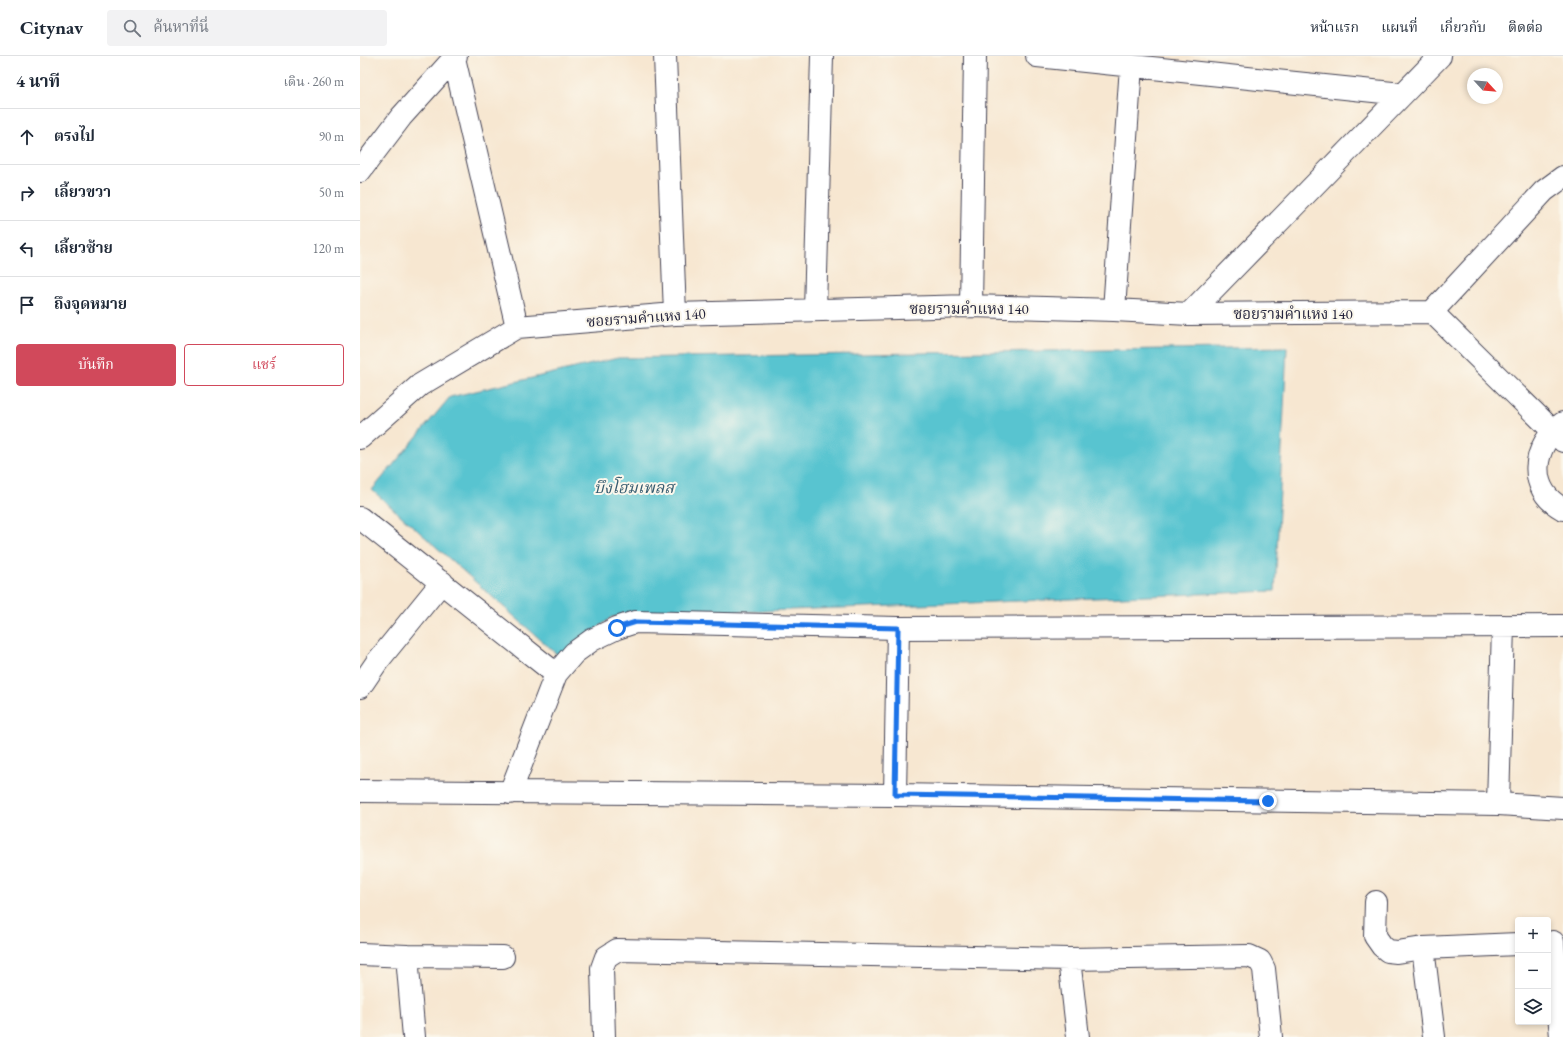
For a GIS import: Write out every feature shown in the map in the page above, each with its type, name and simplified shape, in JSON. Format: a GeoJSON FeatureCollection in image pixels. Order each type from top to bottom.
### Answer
{"type":"FeatureCollection","features":[{"type":"Feature","properties":{"kind":"street"},"geometry":{"type":"LineString","coordinates":[[665,56],[675,314]]}},
{"type":"Feature","properties":{"kind":"street"},"geometry":{"type":"LineString","coordinates":[[815,310],[822,56]]}},
{"type":"Feature","properties":{"kind":"street"},"geometry":{"type":"LineString","coordinates":[[971,306],[975,56]]}},
{"type":"Feature","properties":{"kind":"street"},"geometry":{"type":"LineString","coordinates":[[1037,56],[1402,94]]}},
{"type":"Feature","properties":{"kind":"street"},"geometry":{"type":"LineString","coordinates":[[1189,314],[1440,56]]}},
{"type":"Feature","properties":{"kind":"street"},"geometry":{"type":"LineString","coordinates":[[360,171],[401,117],[455,57]]}},
{"type":"Feature","properties":{"kind":"street"},"geometry":{"type":"LineString","coordinates":[[455,57],[517,327]]}},
{"type":"Feature","properties":{"kind":"street"},"geometry":{"type":"LineString","coordinates":[[1114,310],[1131,66]]}},
{"type":"Feature","properties":{"kind":"street"},"geometry":{"type":"LineString","coordinates":[[1563,177],[1544,191],[1432,312],[1559,432],[1541,447],[1537,465],[1537,476],[1542,489],[1553,502],[1563,509]]}},
{"type":"Feature","properties":{"kind":"street","name":"ซอยรามคำแหง 140"},"geometry":{"type":"LineString","coordinates":[[360,438],[420,385],[517,327],[675,314],[971,306],[1114,310],[1189,314],[1432,312]]}},
{"type":"Feature","properties":{"kind":"street"},"geometry":{"type":"LineString","coordinates":[[360,518],[556,674]]}},
{"type":"Feature","properties":{"kind":"street"},"geometry":{"type":"LineString","coordinates":[[360,687],[377,662],[442,582]]}},
{"type":"Feature","properties":{"kind":"street"},"geometry":{"type":"LineString","coordinates":[[510,793],[556,674],[574,653],[592,640],[617,628],[636,622],[898,628],[1563,626]]}},
{"type":"Feature","properties":{"kind":"street"},"geometry":{"type":"LineString","coordinates":[[1498,804],[1503,626]]}},
{"type":"Feature","properties":{"kind":"street"},"geometry":{"type":"LineString","coordinates":[[895,795],[898,628]]}},
{"type":"Feature","properties":{"kind":"street"},"geometry":{"type":"LineString","coordinates":[[360,791],[895,795],[1498,804],[1563,808]]}},
{"type":"Feature","properties":{"kind":"street"},"geometry":{"type":"LineString","coordinates":[[1376,902],[1375,936],[1382,946],[1388,951],[1397,952],[1423,948],[1515,944]]}},
{"type":"Feature","properties":{"kind":"street"},"geometry":{"type":"LineString","coordinates":[[1555,942],[1561,1037]]}},
{"type":"Feature","properties":{"kind":"street"},"geometry":{"type":"LineString","coordinates":[[1423,948],[1434,1037]]}},
{"type":"Feature","properties":{"kind":"street"},"geometry":{"type":"LineString","coordinates":[[604,1037],[602,968],[606,957],[617,950],[1069,959],[1249,956],[1260,960],[1264,969],[1271,1037]]}},
{"type":"Feature","properties":{"kind":"street"},"geometry":{"type":"LineString","coordinates":[[360,954],[503,957]]}},
{"type":"Feature","properties":{"kind":"street"},"geometry":{"type":"LineString","coordinates":[[406,956],[414,1037]]}},
{"type":"Feature","properties":{"kind":"street"},"geometry":{"type":"LineString","coordinates":[[1069,959],[1078,1037]]}},
{"type":"Feature","properties":{"kind":"water","name":"บึงโฮมเพลส"},"geometry":{"type":"Polygon","coordinates":[[[1287,347],[1275,591],[612,617],[560,657],[372,490],[450,397],[618,358],[1287,347]]]}},
{"type":"Feature","properties":{"kind":"route"},"geometry":{"type":"LineString","coordinates":[[617,628],[636,622],[898,628],[895,795],[1268,801]]}}]}
